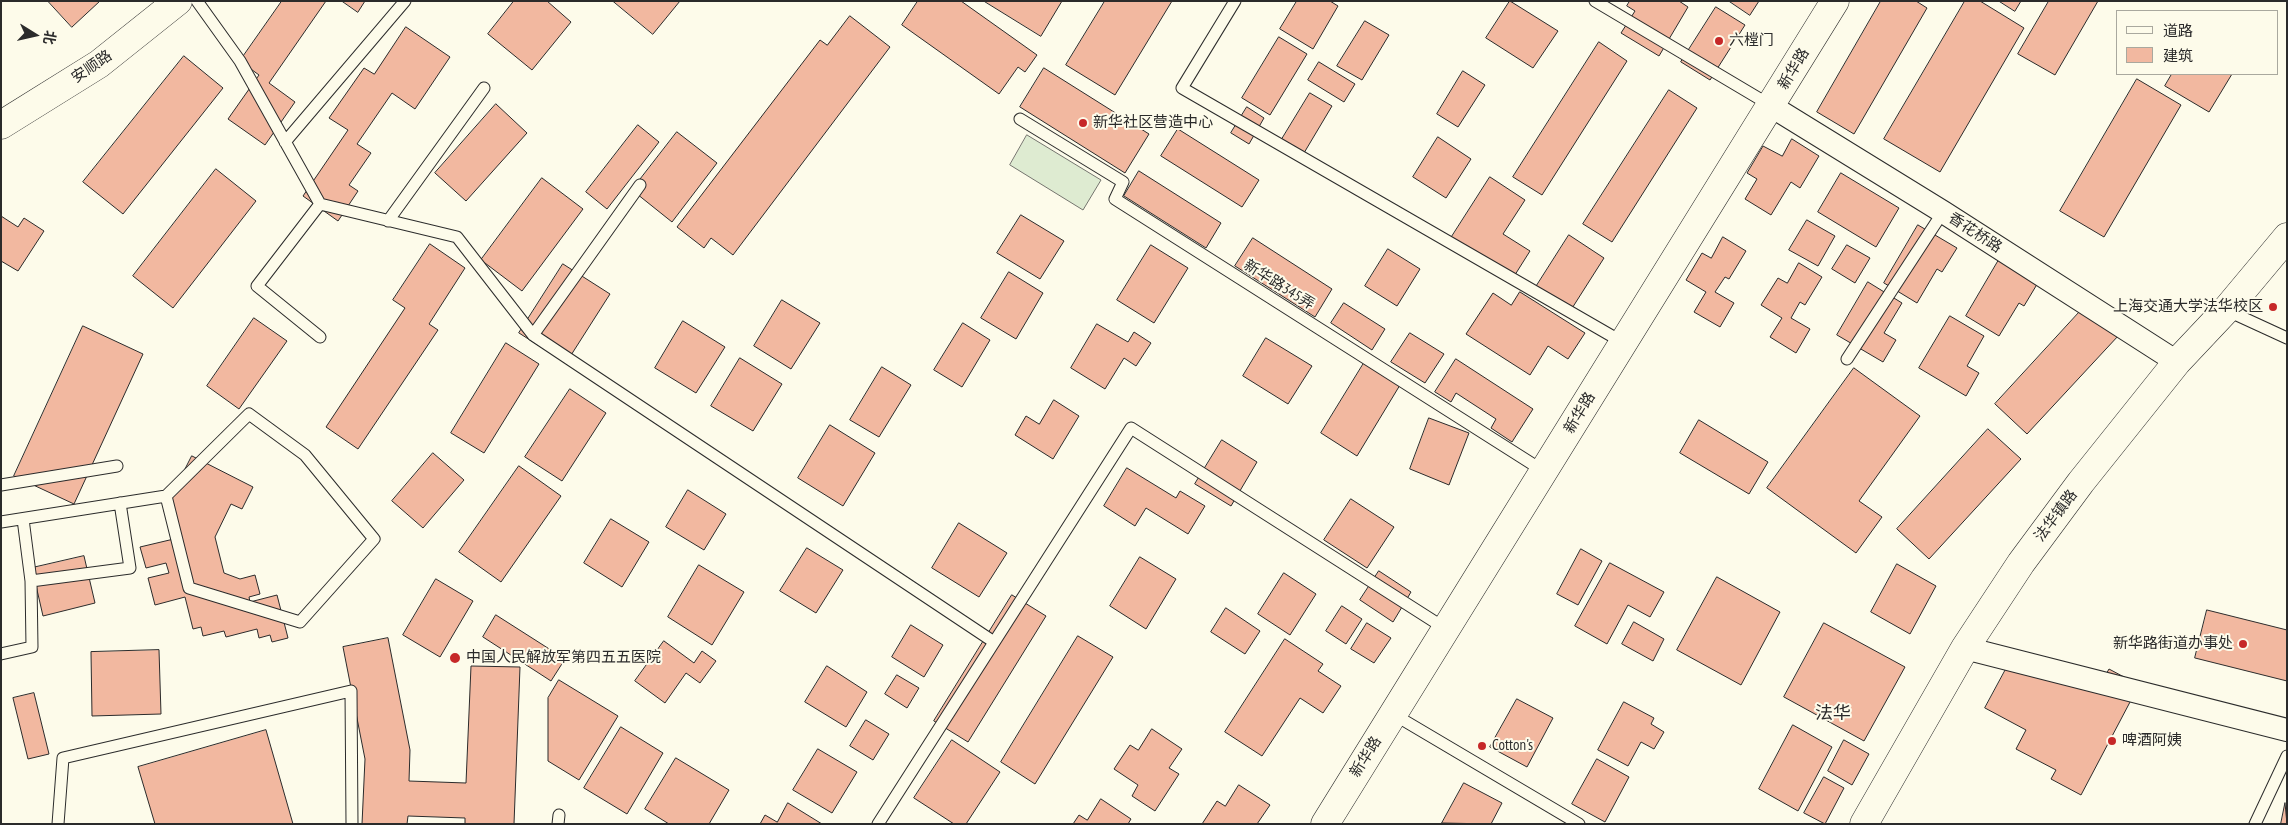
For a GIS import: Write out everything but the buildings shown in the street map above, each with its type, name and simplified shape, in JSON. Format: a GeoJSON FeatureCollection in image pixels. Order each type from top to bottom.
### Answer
{"type":"FeatureCollection","features":[{"type":"Feature","properties":{"kind":"street","name":"安顺路"},"geometry":{"type":"LineString","coordinates":[[5,118],[99,64],[178,1]]}},
{"type":"Feature","properties":{"kind":"street","name":"新华路"},"geometry":{"type":"LineString","coordinates":[[1325,824],[1772,106],[1835,1]]}},
{"type":"Feature","properties":{"kind":"street","name":"香花桥路"},"geometry":{"type":"LineString","coordinates":[[1772,106],[1943,212],[2177,362]]}},
{"type":"Feature","properties":{"kind":"street","name":"法华镇路"},"geometry":{"type":"LineString","coordinates":[[1864,824],[1965,648],[2027,555],[2081,482],[2177,362],[2226,310],[2287,238]]}},
{"type":"Feature","properties":{"kind":"street"},"geometry":{"type":"LineString","coordinates":[[1965,648],[2287,730]]}},
{"type":"Feature","properties":{"kind":"lane"},"geometry":{"type":"LineString","coordinates":[[197,1],[240,61],[320,204],[457,238],[533,335],[994,642]]}},
{"type":"Feature","properties":{"kind":"lane"},"geometry":{"type":"LineString","coordinates":[[285,142],[405,1]]}},
{"type":"Feature","properties":{"kind":"lane"},"geometry":{"type":"LineString","coordinates":[[1235,1],[1182,88],[1624,344]]}},
{"type":"Feature","properties":{"kind":"lane"},"geometry":{"type":"LineString","coordinates":[[1595,1],[1772,106]]}},
{"type":"Feature","properties":{"kind":"lane"},"geometry":{"type":"LineString","coordinates":[[388,221],[484,88]]}},
{"type":"Feature","properties":{"kind":"lane","name":"新华路345弄"},"geometry":{"type":"LineString","coordinates":[[1020,119],[1124,182],[1115,198],[1544,472]]}},
{"type":"Feature","properties":{"kind":"lane"},"geometry":{"type":"LineString","coordinates":[[533,335],[640,185]]}},
{"type":"Feature","properties":{"kind":"lane"},"geometry":{"type":"LineString","coordinates":[[320,204],[257,286],[320,337]]}},
{"type":"Feature","properties":{"kind":"lane"},"geometry":{"type":"LineString","coordinates":[[1847,359],[1943,212]]}},
{"type":"Feature","properties":{"kind":"lane"},"geometry":{"type":"LineString","coordinates":[[2226,310],[2287,338]]}},
{"type":"Feature","properties":{"kind":"lane"},"geometry":{"type":"LineString","coordinates":[[1,522],[166,496],[249,414],[305,454],[374,539],[300,622],[189,588],[166,496]]}},
{"type":"Feature","properties":{"kind":"lane"},"geometry":{"type":"LineString","coordinates":[[878,824],[1131,428],[1446,628]]}},
{"type":"Feature","properties":{"kind":"lane"},"geometry":{"type":"LineString","coordinates":[[1,485],[118,466]]}},
{"type":"Feature","properties":{"kind":"lane"},"geometry":{"type":"LineString","coordinates":[[31,580],[130,568],[120,503]]}},
{"type":"Feature","properties":{"kind":"lane"},"geometry":{"type":"LineString","coordinates":[[1,654],[32,647],[31,580],[23,519]]}},
{"type":"Feature","properties":{"kind":"lane"},"geometry":{"type":"LineString","coordinates":[[58,824],[63,758],[350,691],[352,824]]}},
{"type":"Feature","properties":{"kind":"lane"},"geometry":{"type":"LineString","coordinates":[[1393,714],[1579,824]]}},
{"type":"Feature","properties":{"kind":"lane"},"geometry":{"type":"LineString","coordinates":[[2255,824],[2283,774],[2287,756]]}},
{"type":"Feature","properties":{"kind":"green space"},"geometry":{"type":"Polygon","coordinates":[[[1027,135],[1101,180],[1083,210],[1010,165],[1027,135]]]}},
{"type":"Feature","properties":{"kind":"place","name":"六樘门"},"geometry":{"type":"Point","coordinates":[1719,41]}},
{"type":"Feature","properties":{"kind":"place","name":"新华社区营造中心"},"geometry":{"type":"Point","coordinates":[1083,123]}},
{"type":"Feature","properties":{"kind":"place","name":"上海交通大学法华校区"},"geometry":{"type":"Point","coordinates":[2273,307]}},
{"type":"Feature","properties":{"kind":"place","name":"新华路街道办事处"},"geometry":{"type":"Point","coordinates":[2243,644]}},
{"type":"Feature","properties":{"kind":"place","name":"中国人民解放军第四五五医院"},"geometry":{"type":"Point","coordinates":[455,658]}},
{"type":"Feature","properties":{"kind":"place","name":"啤酒阿姨"},"geometry":{"type":"Point","coordinates":[2112,741]}},
{"type":"Feature","properties":{"kind":"place","name":"Cotton's"},"geometry":{"type":"Point","coordinates":[1482,746]}},
{"type":"Feature","properties":{"kind":"district","name":"法华"},"geometry":{"type":"Point","coordinates":[1833,714]}}]}
